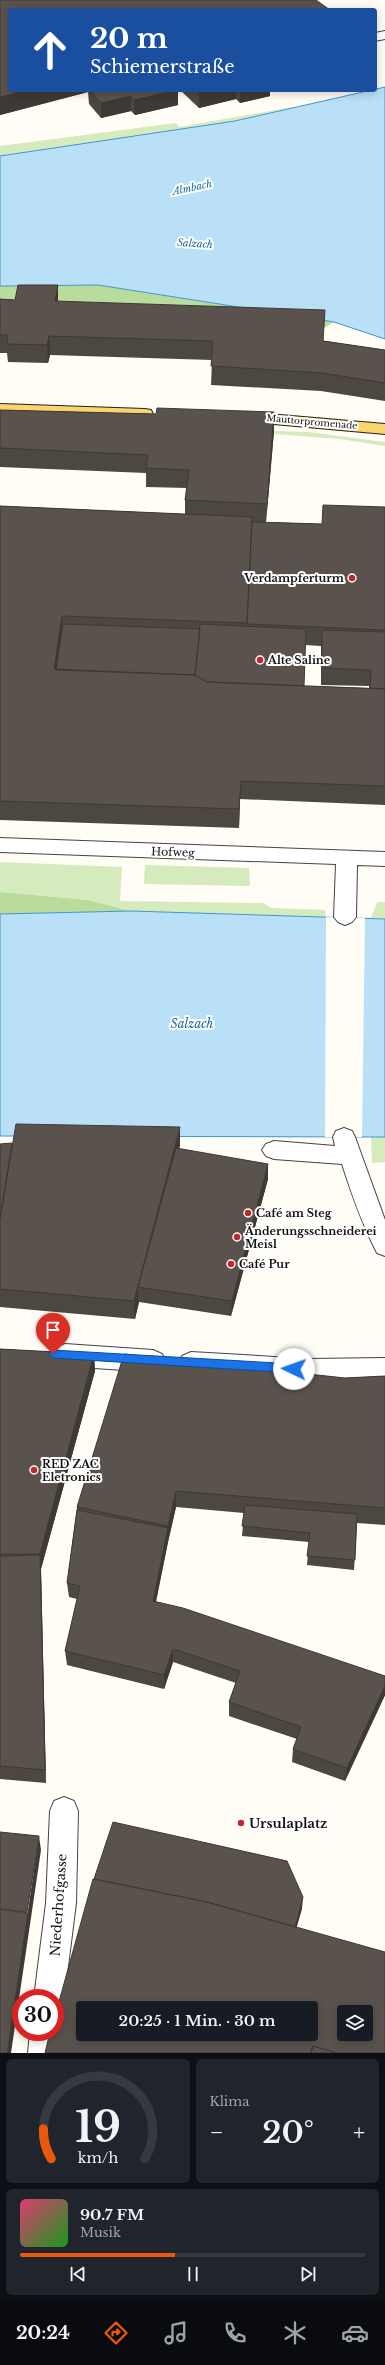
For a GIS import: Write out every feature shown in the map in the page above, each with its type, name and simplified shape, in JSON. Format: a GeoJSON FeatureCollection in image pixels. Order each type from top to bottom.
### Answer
{"type":"FeatureCollection","features":[{"type":"Feature","properties":{"kind":"main road"},"geometry":{"type":"LineString","coordinates":[[0,409],[160,414]]}},
{"type":"Feature","properties":{"kind":"main road","name":"Mauttorpromenade"},"geometry":{"type":"LineString","coordinates":[[231,417],[287,419],[385,429]]}},
{"type":"Feature","properties":{"kind":"street","name":"Hofweg"},"geometry":{"type":"LineString","coordinates":[[0,845],[385,859]]}},
{"type":"Feature","properties":{"kind":"street"},"geometry":{"type":"LineString","coordinates":[[345,917],[347,858]]}},
{"type":"Feature","properties":{"kind":"street"},"geometry":{"type":"LineString","coordinates":[[274,1150],[348,1147],[367,1206],[385,1246]]}},
{"type":"Feature","properties":{"kind":"street"},"geometry":{"type":"LineString","coordinates":[[46,1353],[309,1370],[385,1369]]}},
{"type":"Feature","properties":{"kind":"street","name":"Niederhofgasse"},"geometry":{"type":"LineString","coordinates":[[51,1989],[61,1903],[64,1811]]}},
{"type":"Feature","properties":{"kind":"street"},"geometry":{"type":"LineString","coordinates":[[43,2053],[44,2041]]}},
{"type":"Feature","properties":{"kind":"green space"},"geometry":{"type":"Polygon","coordinates":[[[304,105],[235,121],[0,156],[0,146],[176,123],[179,127],[304,105]]]}},
{"type":"Feature","properties":{"kind":"green space"},"geometry":{"type":"Polygon","coordinates":[[[98,285],[334,322],[324,328],[0,318],[0,286],[98,285]]]}},
{"type":"Feature","properties":{"kind":"green space"},"geometry":{"type":"Polygon","coordinates":[[[274,431],[308,432],[385,442],[385,446],[340,439],[274,434],[274,431]]]}},
{"type":"Feature","properties":{"kind":"green space"},"geometry":{"type":"Polygon","coordinates":[[[0,862],[122,867],[120,901],[263,903],[271,908],[325,910],[326,917],[131,911],[89,900],[0,892],[0,862]]]}},
{"type":"Feature","properties":{"kind":"green space"},"geometry":{"type":"Polygon","coordinates":[[[145,865],[249,868],[250,886],[144,884],[145,865]]]}},
{"type":"Feature","properties":{"kind":"green space"},"geometry":{"type":"Polygon","coordinates":[[[0,892],[89,900],[131,911],[0,914],[0,892]]]}},
{"type":"Feature","properties":{"kind":"green space"},"geometry":{"type":"Polygon","coordinates":[[[377,902],[385,902],[385,919],[371,918],[377,902]]]}},
{"type":"Feature","properties":{"kind":"green space"},"geometry":{"type":"Polygon","coordinates":[[[371,1137],[385,1137],[385,1162],[372,1163],[371,1137]]]}},
{"type":"Feature","properties":{"kind":"water"},"geometry":{"type":"Polygon","coordinates":[[[385,87],[385,339],[334,322],[98,285],[0,286],[0,156],[235,121],[363,92],[377,92],[377,89],[385,87]]]}},
{"type":"Feature","properties":{"kind":"water","name":"Salzach"},"geometry":{"type":"Polygon","coordinates":[[[131,911],[385,919],[385,1137],[0,1136],[0,914],[131,911]]]}},
{"type":"Feature","properties":{"kind":"pier"},"geometry":{"type":"Polygon","coordinates":[[[326,917],[365,918],[362,1137],[325,1137],[326,917]]]}},
{"type":"Feature","properties":{"kind":"building"},"geometry":{"type":"Polygon","coordinates":[[[0,0],[316,0],[327,8],[8,8],[8,92],[21,92],[0,97],[0,0]]]}},
{"type":"Feature","properties":{"kind":"building"},"geometry":{"type":"Polygon","coordinates":[[[92,92],[168,92],[134,100],[131,96],[101,103],[92,92]]]}},
{"type":"Feature","properties":{"kind":"building"},"geometry":{"type":"Polygon","coordinates":[[[18,285],[58,285],[55,301],[325,310],[323,341],[385,350],[385,383],[322,373],[211,366],[213,341],[49,336],[47,345],[7,344],[8,335],[0,335],[0,299],[15,300],[18,285]]]}},
{"type":"Feature","properties":{"kind":"building"},"geometry":{"type":"Polygon","coordinates":[[[157,408],[274,412],[267,504],[185,500],[189,470],[146,468],[148,455],[0,448],[0,410],[156,414],[157,408]]]}},
{"type":"Feature","properties":{"kind":"building"},"geometry":{"type":"Polygon","coordinates":[[[323,505],[385,507],[385,630],[247,624],[252,522],[322,524],[323,505]]]}},
{"type":"Feature","properties":{"kind":"building"},"geometry":{"type":"Polygon","coordinates":[[[0,506],[252,517],[247,623],[62,616],[54,669],[195,675],[207,682],[385,689],[385,786],[241,781],[239,809],[0,801],[0,506]]]}},
{"type":"Feature","properties":{"kind":"building"},"geometry":{"type":"Polygon","coordinates":[[[63,624],[200,629],[195,675],[56,670],[63,624]]]}},
{"type":"Feature","properties":{"kind":"building"},"geometry":{"type":"Polygon","coordinates":[[[200,624],[306,629],[304,686],[207,682],[195,675],[200,624]]]}},
{"type":"Feature","properties":{"kind":"building"},"geometry":{"type":"Polygon","coordinates":[[[322,630],[385,632],[385,689],[370,688],[371,670],[322,668],[322,630]]]}},
{"type":"Feature","properties":{"kind":"building"},"geometry":{"type":"Polygon","coordinates":[[[16,1124],[180,1127],[134,1301],[0,1289],[0,1219],[16,1124]]]}},
{"type":"Feature","properties":{"kind":"building"},"geometry":{"type":"Polygon","coordinates":[[[12,1143],[0,1219],[0,1144],[12,1143]]]}},
{"type":"Feature","properties":{"kind":"building"},"geometry":{"type":"Polygon","coordinates":[[[176,1148],[268,1164],[232,1301],[138,1287],[176,1148]]]}},
{"type":"Feature","properties":{"kind":"building","name":"RED ZAC Eletronics"},"geometry":{"type":"Polygon","coordinates":[[[0,1349],[94,1354],[40,1554],[0,1554],[0,1349]]]}},
{"type":"Feature","properties":{"kind":"building"},"geometry":{"type":"Polygon","coordinates":[[[124,1354],[345,1378],[385,1376],[385,1508],[176,1491],[168,1526],[77,1507],[124,1354]]]}},
{"type":"Feature","properties":{"kind":"building"},"geometry":{"type":"Polygon","coordinates":[[[245,1505],[357,1514],[355,1560],[307,1556],[310,1533],[242,1526],[245,1505]]]}},
{"type":"Feature","properties":{"kind":"building"},"geometry":{"type":"Polygon","coordinates":[[[77,1510],[168,1528],[153,1601],[183,1608],[385,1676],[385,1686],[347,1768],[293,1749],[301,1727],[229,1702],[240,1671],[173,1649],[164,1675],[65,1651],[80,1586],[67,1583],[77,1510]]]}},
{"type":"Feature","properties":{"kind":"building"},"geometry":{"type":"Polygon","coordinates":[[[40,1555],[45,1770],[0,1766],[0,1556],[40,1555]]]}},
{"type":"Feature","properties":{"kind":"building"},"geometry":{"type":"Polygon","coordinates":[[[113,1822],[287,1861],[303,1897],[295,1927],[207,1902],[94,1879],[113,1822]]]}},
{"type":"Feature","properties":{"kind":"building"},"geometry":{"type":"Polygon","coordinates":[[[0,1832],[39,1836],[27,1912],[0,1909],[0,1832]]]}},
{"type":"Feature","properties":{"kind":"building"},"geometry":{"type":"Polygon","coordinates":[[[93,1879],[207,1902],[385,1952],[385,2053],[337,2053],[313,2046],[311,2053],[45,2053],[48,2041],[64,2041],[64,1989],[62,1989],[93,1879]]]}},
{"type":"Feature","properties":{"kind":"building"},"geometry":{"type":"Polygon","coordinates":[[[0,1909],[28,1913],[17,1989],[12,1989],[12,2020],[7,2053],[0,2053],[0,1909]]]}},
{"type":"Feature","properties":{"kind":"building"},"geometry":{"type":"Polygon","coordinates":[[[313,2046],[337,2053],[311,2053],[313,2046]]]}},
{"type":"Feature","properties":{"kind":"place","name":"Verdampferturm"},"geometry":{"type":"Point","coordinates":[352,578]}},
{"type":"Feature","properties":{"kind":"place","name":"Alte Saline"},"geometry":{"type":"Point","coordinates":[260,660]}},
{"type":"Feature","properties":{"kind":"place","name":"Café am Steg"},"geometry":{"type":"Point","coordinates":[248,1213]}},
{"type":"Feature","properties":{"kind":"place","name":"Änderungsschneiderei Meisl"},"geometry":{"type":"Point","coordinates":[237,1237]}},
{"type":"Feature","properties":{"kind":"place","name":"Café Pur"},"geometry":{"type":"Point","coordinates":[231,1264]}},
{"type":"Feature","properties":{"kind":"place","name":"RED ZAC Eletronics"},"geometry":{"type":"Point","coordinates":[34,1470]}},
{"type":"Feature","properties":{"kind":"place","name":"Ursulaplatz"},"geometry":{"type":"Point","coordinates":[241,1823]}},
{"type":"Feature","properties":{"kind":"route"},"geometry":{"type":"LineString","coordinates":[[53,1354],[294,1369]]}},
{"type":"Feature","properties":{"kind":"water label","name":"Almbach"},"geometry":{"type":"Point","coordinates":[192,187]}}]}
